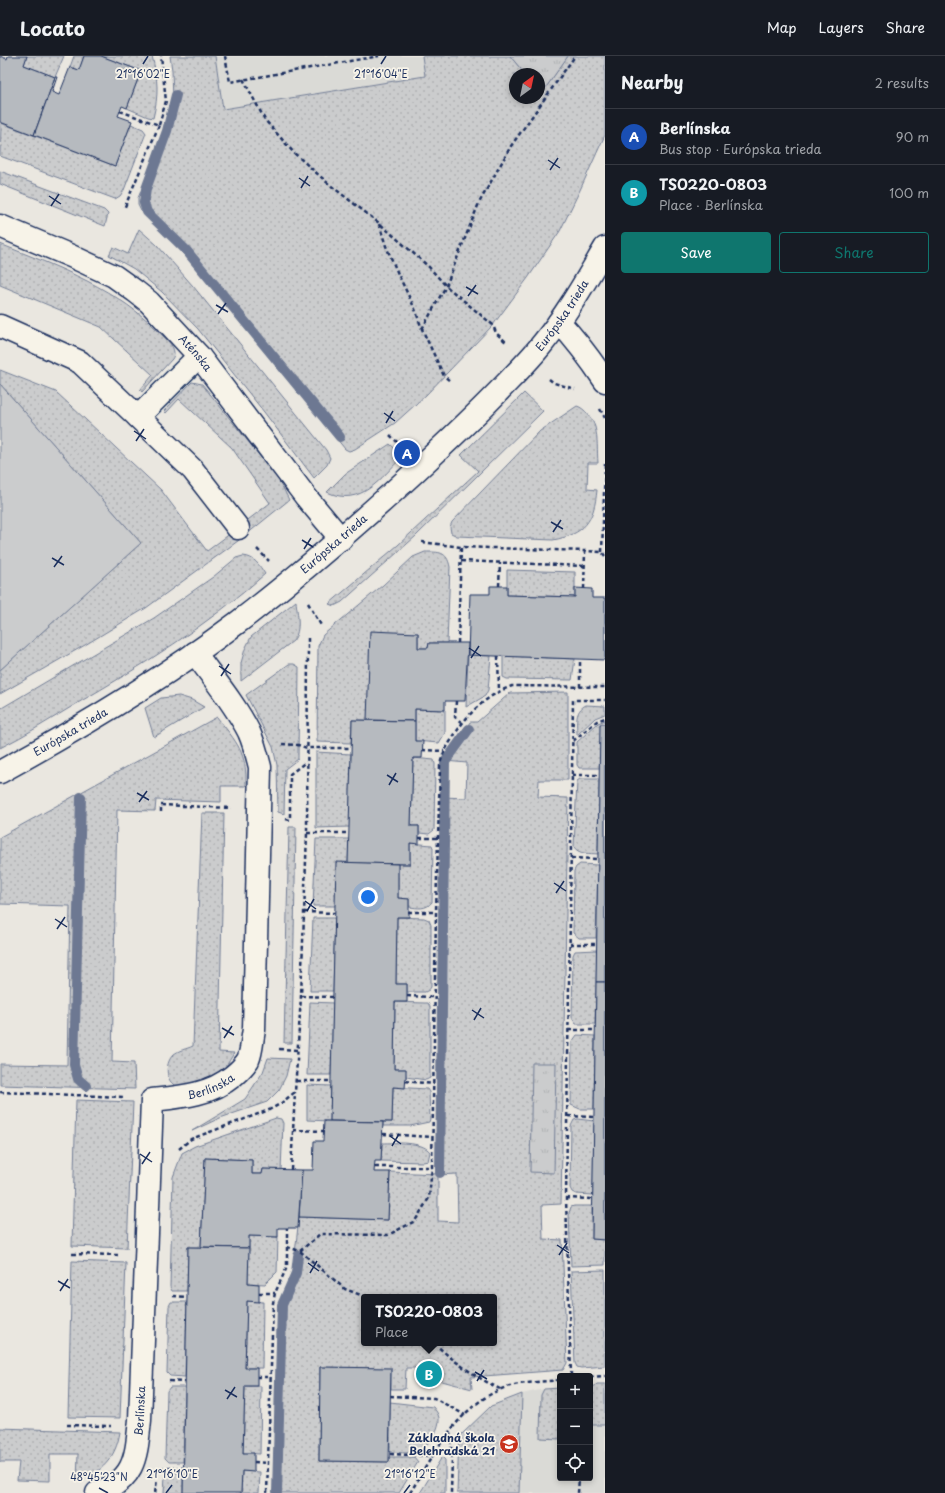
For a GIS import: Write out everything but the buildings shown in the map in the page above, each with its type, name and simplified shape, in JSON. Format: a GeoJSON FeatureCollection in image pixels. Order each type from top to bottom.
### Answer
{"type":"FeatureCollection","features":[{"type":"Feature","properties":{"kind":"street","name":"Aténska"},"geometry":{"type":"LineString","coordinates":[[0,226],[72,256],[114,276],[149,302],[199,356],[306,497],[341,539]]}},
{"type":"Feature","properties":{"kind":"street","name":"Európska trieda"},"geometry":{"type":"LineString","coordinates":[[0,772],[122,701],[194,653],[238,622],[341,539],[422,466],[475,415],[528,360],[559,322],[605,248]]}},
{"type":"Feature","properties":{"kind":"street"},"geometry":{"type":"LineString","coordinates":[[559,322],[578,342],[592,360],[605,381]]}},
{"type":"Feature","properties":{"kind":"street"},"geometry":{"type":"LineString","coordinates":[[0,326],[80,362],[193,470],[238,528]]}},
{"type":"Feature","properties":{"kind":"street"},"geometry":{"type":"LineString","coordinates":[[138,417],[199,356]]}},
{"type":"Feature","properties":{"kind":"street","name":"Berlínska"},"geometry":{"type":"LineString","coordinates":[[97,1493],[115,1484],[125,1476],[133,1465],[137,1452],[140,1420],[152,1100],[206,1092],[231,1078],[248,1060],[254,1030],[260,767],[253,742],[248,731],[232,705],[194,653]]}},
{"type":"Feature","properties":{"kind":"path"},"geometry":{"type":"LineString","coordinates":[[124,209],[159,125],[166,101],[161,56]]}},
{"type":"Feature","properties":{"kind":"path"},"geometry":{"type":"LineString","coordinates":[[225,56],[230,82],[379,56]]}},
{"type":"Feature","properties":{"kind":"path"},"geometry":{"type":"LineString","coordinates":[[422,330],[446,286],[482,196],[511,146],[575,56]]}},
{"type":"Feature","properties":{"kind":"path"},"geometry":{"type":"LineString","coordinates":[[243,79],[265,120],[294,153],[330,185],[379,223],[429,267],[446,286],[493,325],[496,333],[508,342]]}},
{"type":"Feature","properties":{"kind":"path"},"geometry":{"type":"LineString","coordinates":[[120,111],[159,125]]}},
{"type":"Feature","properties":{"kind":"path"},"geometry":{"type":"LineString","coordinates":[[379,223],[389,253],[415,309],[422,330],[444,376],[450,382]]}},
{"type":"Feature","properties":{"kind":"path"},"geometry":{"type":"LineString","coordinates":[[548,379],[554,383],[574,389]]}},
{"type":"Feature","properties":{"kind":"path"},"geometry":{"type":"LineString","coordinates":[[390,435],[403,448]]}},
{"type":"Feature","properties":{"kind":"path"},"geometry":{"type":"LineString","coordinates":[[605,464],[603,552],[605,556]]}},
{"type":"Feature","properties":{"kind":"path"},"geometry":{"type":"LineString","coordinates":[[422,542],[461,547],[585,550],[603,552]]}},
{"type":"Feature","properties":{"kind":"path"},"geometry":{"type":"LineString","coordinates":[[254,547],[274,567]]}},
{"type":"Feature","properties":{"kind":"path"},"geometry":{"type":"LineString","coordinates":[[458,643],[461,547]]}},
{"type":"Feature","properties":{"kind":"path"},"geometry":{"type":"LineString","coordinates":[[584,589],[585,550]]}},
{"type":"Feature","properties":{"kind":"path"},"geometry":{"type":"LineString","coordinates":[[461,561],[584,566]]}},
{"type":"Feature","properties":{"kind":"path"},"geometry":{"type":"LineString","coordinates":[[499,586],[500,563]]}},
{"type":"Feature","properties":{"kind":"path"},"geometry":{"type":"LineString","coordinates":[[307,601],[322,627]]}},
{"type":"Feature","properties":{"kind":"path"},"geometry":{"type":"LineString","coordinates":[[498,656],[499,691]]}},
{"type":"Feature","properties":{"kind":"path"},"geometry":{"type":"LineString","coordinates":[[580,659],[580,687]]}},
{"type":"Feature","properties":{"kind":"path"},"geometry":{"type":"LineString","coordinates":[[300,1251],[320,1234],[388,1235],[415,1221],[429,1198],[432,1167],[436,912],[441,756],[462,723],[475,710],[499,691],[512,686],[605,687]]}},
{"type":"Feature","properties":{"kind":"path"},"geometry":{"type":"LineString","coordinates":[[571,1373],[566,1198],[574,700],[605,700]]}},
{"type":"Feature","properties":{"kind":"path"},"geometry":{"type":"LineString","coordinates":[[456,701],[455,717],[462,723]]}},
{"type":"Feature","properties":{"kind":"path"},"geometry":{"type":"LineString","coordinates":[[573,742],[597,721],[605,718]]}},
{"type":"Feature","properties":{"kind":"path"},"geometry":{"type":"LineString","coordinates":[[307,748],[351,748]]}},
{"type":"Feature","properties":{"kind":"path"},"geometry":{"type":"LineString","coordinates":[[422,750],[444,751]]}},
{"type":"Feature","properties":{"kind":"path"},"geometry":{"type":"LineString","coordinates":[[290,806],[290,774],[306,762]]}},
{"type":"Feature","properties":{"kind":"path"},"geometry":{"type":"LineString","coordinates":[[572,775],[599,775]]}},
{"type":"Feature","properties":{"kind":"path"},"geometry":{"type":"LineString","coordinates":[[160,812],[161,805],[244,808],[260,812]]}},
{"type":"Feature","properties":{"kind":"path"},"geometry":{"type":"LineString","coordinates":[[306,833],[349,833]]}},
{"type":"Feature","properties":{"kind":"path"},"geometry":{"type":"LineString","coordinates":[[419,838],[438,838]]}},
{"type":"Feature","properties":{"kind":"path"},"geometry":{"type":"LineString","coordinates":[[571,858],[598,859]]}},
{"type":"Feature","properties":{"kind":"path"},"geometry":{"type":"LineString","coordinates":[[304,912],[335,913]]}},
{"type":"Feature","properties":{"kind":"path"},"geometry":{"type":"LineString","coordinates":[[408,912],[436,912]]}},
{"type":"Feature","properties":{"kind":"path"},"geometry":{"type":"LineString","coordinates":[[570,944],[596,944]]}},
{"type":"Feature","properties":{"kind":"path"},"geometry":{"type":"LineString","coordinates":[[301,996],[333,997]]}},
{"type":"Feature","properties":{"kind":"path"},"geometry":{"type":"LineString","coordinates":[[407,996],[435,997]]}},
{"type":"Feature","properties":{"kind":"path"},"geometry":{"type":"LineString","coordinates":[[568,1030],[595,1030]]}},
{"type":"Feature","properties":{"kind":"path"},"geometry":{"type":"LineString","coordinates":[[276,1049],[299,1050]]}},
{"type":"Feature","properties":{"kind":"path"},"geometry":{"type":"LineString","coordinates":[[297,1081],[331,1081]]}},
{"type":"Feature","properties":{"kind":"path"},"geometry":{"type":"LineString","coordinates":[[405,1081],[434,1084]]}},
{"type":"Feature","properties":{"kind":"path"},"geometry":{"type":"LineString","coordinates":[[0,1092],[115,1097]]}},
{"type":"Feature","properties":{"kind":"path"},"geometry":{"type":"LineString","coordinates":[[291,1170],[296,1092]]}},
{"type":"Feature","properties":{"kind":"path"},"geometry":{"type":"LineString","coordinates":[[568,1116],[594,1117]]}},
{"type":"Feature","properties":{"kind":"path"},"geometry":{"type":"LineString","coordinates":[[293,1130],[324,1131]]}},
{"type":"Feature","properties":{"kind":"path"},"geometry":{"type":"LineString","coordinates":[[383,1134],[432,1137]]}},
{"type":"Feature","properties":{"kind":"path"},"geometry":{"type":"LineString","coordinates":[[375,1167],[432,1167]]}},
{"type":"Feature","properties":{"kind":"path"},"geometry":{"type":"LineString","coordinates":[[566,1198],[593,1199]]}},
{"type":"Feature","properties":{"kind":"path"},"geometry":{"type":"LineString","coordinates":[[267,1493],[273,1303],[275,1293],[287,1267],[287,1228]]}},
{"type":"Feature","properties":{"kind":"path"},"geometry":{"type":"LineString","coordinates":[[287,1247],[300,1251],[345,1289],[361,1295]]}},
{"type":"Feature","properties":{"kind":"path"},"geometry":{"type":"LineString","coordinates":[[72,1254],[107,1255]]}},
{"type":"Feature","properties":{"kind":"path"},"geometry":{"type":"LineString","coordinates":[[259,1293],[275,1293]]}},
{"type":"Feature","properties":{"kind":"path"},"geometry":{"type":"LineString","coordinates":[[171,1296],[187,1297]]}},
{"type":"Feature","properties":{"kind":"path"},"geometry":{"type":"LineString","coordinates":[[437,1346],[449,1357],[477,1377],[500,1389]]}},
{"type":"Feature","properties":{"kind":"path"},"geometry":{"type":"LineString","coordinates":[[593,1377],[605,1376]]}},
{"type":"Feature","properties":{"kind":"path"},"geometry":{"type":"LineString","coordinates":[[257,1377],[271,1377]]}},
{"type":"Feature","properties":{"kind":"path"},"geometry":{"type":"LineString","coordinates":[[410,1493],[432,1456],[465,1415],[476,1405],[500,1389],[557,1380]]}},
{"type":"Feature","properties":{"kind":"path"},"geometry":{"type":"LineString","coordinates":[[161,1381],[185,1382]]}},
{"type":"Feature","properties":{"kind":"path"},"geometry":{"type":"LineString","coordinates":[[390,1396],[434,1398],[465,1415]]}},
{"type":"Feature","properties":{"kind":"path"},"geometry":{"type":"LineString","coordinates":[[67,1425],[102,1426]]}},
{"type":"Feature","properties":{"kind":"path"},"geometry":{"type":"LineString","coordinates":[[450,1433],[452,1456],[451,1493]]}},
{"type":"Feature","properties":{"kind":"path"},"geometry":{"type":"LineString","coordinates":[[390,1454],[432,1456]]}},
{"type":"Feature","properties":{"kind":"path"},"geometry":{"type":"LineString","coordinates":[[254,1462],[268,1463]]}},
{"type":"Feature","properties":{"kind":"path"},"geometry":{"type":"LineString","coordinates":[[159,1468],[183,1468]]}},
{"type":"Feature","properties":{"kind":"path"},"geometry":{"type":"LineString","coordinates":[[578,1493],[579,1481]]}},
{"type":"Feature","properties":{"kind":"shaded area"},"geometry":{"type":"Polygon","coordinates":[[[215,56],[422,56],[425,76],[223,109],[215,56]]]}},
{"type":"Feature","properties":{"kind":"shaded area","name":"Základná škola Belehradská 21"},"geometry":{"type":"Polygon","coordinates":[[[557,1388],[557,1481],[593,1481],[593,1393],[605,1392],[605,1493],[457,1493],[459,1437],[491,1406],[522,1394],[544,1389],[557,1388]]]}},
{"type":"Feature","properties":{"kind":"green space"},"geometry":{"type":"Polygon","coordinates":[[[27,56],[64,56],[55,77],[24,65],[27,56]]]}},
{"type":"Feature","properties":{"kind":"green space"},"geometry":{"type":"Polygon","coordinates":[[[74,56],[84,56],[79,70],[70,67],[74,56]]]}},
{"type":"Feature","properties":{"kind":"green space"},"geometry":{"type":"Polygon","coordinates":[[[101,56],[152,56],[156,72],[157,87],[153,118],[127,108],[141,71],[101,56]]]}},
{"type":"Feature","properties":{"kind":"green space"},"geometry":{"type":"Polygon","coordinates":[[[170,56],[215,56],[223,109],[425,76],[422,56],[510,56],[520,68],[509,68],[509,104],[545,104],[545,89],[568,56],[605,56],[605,135],[560,231],[528,278],[493,325],[426,395],[395,423],[355,449],[349,451],[345,449],[185,253],[161,227],[141,211],[138,205],[138,198],[154,160],[173,102],[170,56]]]}},
{"type":"Feature","properties":{"kind":"green space"},"geometry":{"type":"Polygon","coordinates":[[[510,56],[568,56],[545,89],[545,68],[520,68],[510,56]]]}},
{"type":"Feature","properties":{"kind":"green space"},"geometry":{"type":"Polygon","coordinates":[[[1,123],[115,166],[131,124],[143,129],[146,133],[124,190],[120,196],[115,199],[0,156],[1,123]]]}},
{"type":"Feature","properties":{"kind":"green space"},"geometry":{"type":"Polygon","coordinates":[[[0,171],[104,210],[108,214],[105,226],[0,184],[0,171]]]}},
{"type":"Feature","properties":{"kind":"green space"},"geometry":{"type":"Polygon","coordinates":[[[139,229],[157,245],[193,286],[326,450],[330,458],[327,465],[314,478],[198,329],[162,292],[134,269],[109,255],[113,247],[128,254],[139,229]]]}},
{"type":"Feature","properties":{"kind":"green space"},"geometry":{"type":"Polygon","coordinates":[[[0,244],[44,261],[108,292],[146,319],[170,344],[174,352],[174,356],[142,392],[140,390],[153,375],[101,327],[0,285],[0,244]]]}},
{"type":"Feature","properties":{"kind":"green space"},"geometry":{"type":"Polygon","coordinates":[[[0,370],[56,392],[161,490],[207,551],[235,530],[242,538],[146,608],[0,694],[0,670],[141,543],[0,384],[0,370]]]}},
{"type":"Feature","properties":{"kind":"green space"},"geometry":{"type":"Polygon","coordinates":[[[192,382],[202,384],[279,480],[289,500],[247,534],[240,526],[270,503],[232,448],[179,399],[166,413],[164,411],[192,382]]]}},
{"type":"Feature","properties":{"kind":"green space"},"geometry":{"type":"Polygon","coordinates":[[[0,384],[141,543],[0,670],[0,384]]]}},
{"type":"Feature","properties":{"kind":"green space"},"geometry":{"type":"Polygon","coordinates":[[[524,393],[543,411],[416,536],[342,602],[334,606],[329,604],[398,545],[478,471],[461,455],[524,393]]]}},
{"type":"Feature","properties":{"kind":"green space"},"geometry":{"type":"Polygon","coordinates":[[[577,406],[586,412],[592,421],[595,427],[597,440],[598,463],[588,463],[587,489],[597,490],[596,501],[590,518],[586,524],[573,534],[553,540],[457,536],[451,533],[450,527],[452,522],[540,431],[577,406]]]}},
{"type":"Feature","properties":{"kind":"green space"},"geometry":{"type":"Polygon","coordinates":[[[390,444],[403,456],[370,488],[350,496],[339,496],[327,492],[345,474],[390,444]]]}},
{"type":"Feature","properties":{"kind":"green space"},"geometry":{"type":"Polygon","coordinates":[[[425,552],[442,554],[449,562],[447,643],[429,643],[428,648],[418,648],[418,633],[367,720],[352,720],[351,743],[317,742],[318,646],[323,635],[383,585],[413,557],[425,552]]]}},
{"type":"Feature","properties":{"kind":"green space"},"geometry":{"type":"Polygon","coordinates":[[[243,556],[254,560],[265,574],[243,593],[198,628],[150,660],[0,748],[0,709],[154,618],[213,577],[236,558],[243,556]]]}},
{"type":"Feature","properties":{"kind":"green space"},"geometry":{"type":"Polygon","coordinates":[[[507,570],[575,572],[575,597],[507,595],[507,570]]]}},
{"type":"Feature","properties":{"kind":"green space"},"geometry":{"type":"Polygon","coordinates":[[[296,601],[298,626],[296,636],[293,641],[241,681],[241,663],[245,649],[251,637],[296,601]]]}},
{"type":"Feature","properties":{"kind":"green space"},"geometry":{"type":"Polygon","coordinates":[[[468,655],[491,656],[488,690],[485,696],[466,707],[468,655]]]}},
{"type":"Feature","properties":{"kind":"green space"},"geometry":{"type":"Polygon","coordinates":[[[503,656],[575,659],[572,680],[507,679],[503,677],[503,656]]]}},
{"type":"Feature","properties":{"kind":"green space"},"geometry":{"type":"Polygon","coordinates":[[[289,664],[294,664],[299,667],[298,759],[285,769],[284,814],[278,812],[277,765],[273,747],[246,695],[289,664]]]}},
{"type":"Feature","properties":{"kind":"green space"},"geometry":{"type":"Polygon","coordinates":[[[568,692],[568,780],[539,780],[538,797],[568,798],[561,1204],[542,1205],[543,1239],[562,1240],[567,1363],[563,1370],[471,1377],[472,1389],[438,1380],[438,1368],[406,1368],[405,1389],[391,1389],[391,1369],[320,1367],[319,1461],[389,1462],[389,1457],[414,1457],[418,1462],[399,1493],[274,1493],[279,1304],[293,1272],[299,1217],[388,1220],[390,1172],[438,1174],[438,979],[443,797],[466,798],[467,763],[445,761],[470,722],[477,722],[510,693],[568,692]],[[457,1174],[438,1175],[438,1221],[458,1222],[457,1174]]]}},
{"type":"Feature","properties":{"kind":"green space"},"geometry":{"type":"Polygon","coordinates":[[[179,696],[192,700],[204,707],[154,737],[145,708],[161,698],[179,696]]]}},
{"type":"Feature","properties":{"kind":"green space"},"geometry":{"type":"Polygon","coordinates":[[[586,705],[605,706],[605,714],[595,718],[577,735],[578,714],[586,705]]]}},
{"type":"Feature","properties":{"kind":"green space"},"geometry":{"type":"Polygon","coordinates":[[[415,709],[445,710],[445,733],[439,743],[415,741],[415,709]]]}},
{"type":"Feature","properties":{"kind":"green space"},"geometry":{"type":"Polygon","coordinates":[[[217,717],[235,741],[243,756],[246,786],[221,786],[221,802],[156,800],[155,811],[117,810],[112,1062],[134,1063],[135,1089],[0,1085],[0,1064],[67,1065],[70,906],[0,904],[0,837],[217,717]]]}},
{"type":"Feature","properties":{"kind":"green space"},"geometry":{"type":"Polygon","coordinates":[[[605,720],[600,768],[579,768],[577,765],[577,742],[598,723],[605,720]]]}},
{"type":"Feature","properties":{"kind":"green space"},"geometry":{"type":"Polygon","coordinates":[[[316,752],[351,754],[350,827],[316,828],[316,752]]]}},
{"type":"Feature","properties":{"kind":"green space"},"geometry":{"type":"Polygon","coordinates":[[[413,758],[434,760],[435,764],[434,830],[429,834],[419,833],[419,826],[411,826],[413,758]]]}},
{"type":"Feature","properties":{"kind":"green space"},"geometry":{"type":"Polygon","coordinates":[[[580,779],[599,779],[598,854],[582,852],[576,850],[574,847],[577,781],[580,779]]]}},
{"type":"Feature","properties":{"kind":"green space"},"geometry":{"type":"Polygon","coordinates":[[[202,813],[224,813],[219,1052],[234,1053],[223,1071],[215,1077],[180,1087],[171,1082],[167,1069],[170,1059],[175,1053],[193,1046],[202,813]]]}},
{"type":"Feature","properties":{"kind":"green space"},"geometry":{"type":"Polygon","coordinates":[[[289,827],[296,827],[292,1043],[284,1043],[289,827]]]}},
{"type":"Feature","properties":{"kind":"green space"},"geometry":{"type":"Polygon","coordinates":[[[316,839],[349,839],[348,863],[335,906],[313,906],[316,839]]]}},
{"type":"Feature","properties":{"kind":"green space"},"geometry":{"type":"Polygon","coordinates":[[[410,843],[432,845],[433,848],[432,902],[430,905],[419,908],[409,907],[409,899],[398,898],[398,864],[410,864],[410,843]]]}},
{"type":"Feature","properties":{"kind":"green space"},"geometry":{"type":"Polygon","coordinates":[[[580,864],[598,865],[596,938],[579,938],[573,933],[574,871],[580,864]]]}},
{"type":"Feature","properties":{"kind":"green space"},"geometry":{"type":"Polygon","coordinates":[[[397,917],[424,918],[429,920],[431,925],[431,987],[425,992],[407,992],[407,984],[396,984],[397,917]]]}},
{"type":"Feature","properties":{"kind":"green space"},"geometry":{"type":"Polygon","coordinates":[[[313,918],[335,918],[333,991],[310,991],[313,918]]]}},
{"type":"Feature","properties":{"kind":"green space"},"geometry":{"type":"Polygon","coordinates":[[[597,950],[595,1024],[576,1024],[572,1018],[573,955],[575,951],[597,950]]]}},
{"type":"Feature","properties":{"kind":"green space"},"geometry":{"type":"Polygon","coordinates":[[[310,1002],[333,1003],[331,1075],[307,1075],[310,1002]]]}},
{"type":"Feature","properties":{"kind":"green space"},"geometry":{"type":"Polygon","coordinates":[[[395,1002],[428,1003],[430,1007],[430,1078],[426,1080],[406,1077],[405,1069],[394,1069],[395,1002]]]}},
{"type":"Feature","properties":{"kind":"green space"},"geometry":{"type":"Polygon","coordinates":[[[577,1035],[595,1036],[594,1109],[580,1109],[571,1105],[572,1042],[577,1035]]]}},
{"type":"Feature","properties":{"kind":"green space"},"geometry":{"type":"Polygon","coordinates":[[[268,1058],[290,1059],[286,1076],[279,1090],[267,1102],[220,1118],[192,1131],[245,1099],[263,1072],[268,1058]]]}},
{"type":"Feature","properties":{"kind":"green space"},"geometry":{"type":"Polygon","coordinates":[[[532,1063],[556,1063],[554,1173],[530,1172],[532,1063]]]}},
{"type":"Feature","properties":{"kind":"green space"},"geometry":{"type":"Polygon","coordinates":[[[307,1085],[331,1086],[330,1121],[307,1120],[307,1085]]]}},
{"type":"Feature","properties":{"kind":"green space"},"geometry":{"type":"Polygon","coordinates":[[[393,1087],[427,1089],[429,1092],[429,1122],[410,1126],[383,1126],[383,1122],[392,1122],[393,1087]]]}},
{"type":"Feature","properties":{"kind":"green space"},"geometry":{"type":"Polygon","coordinates":[[[76,1100],[133,1102],[127,1248],[72,1246],[76,1100]]]}},
{"type":"Feature","properties":{"kind":"green space"},"geometry":{"type":"Polygon","coordinates":[[[276,1118],[281,1119],[283,1123],[281,1170],[263,1169],[262,1174],[252,1174],[252,1160],[205,1158],[201,1247],[188,1247],[187,1291],[172,1291],[170,1287],[173,1177],[182,1153],[195,1146],[276,1118]]]}},
{"type":"Feature","properties":{"kind":"green space"},"geometry":{"type":"Polygon","coordinates":[[[574,1120],[594,1121],[593,1195],[576,1194],[572,1192],[570,1188],[571,1126],[574,1120]]]}},
{"type":"Feature","properties":{"kind":"green space"},"geometry":{"type":"Polygon","coordinates":[[[382,1143],[408,1143],[421,1146],[430,1152],[428,1161],[381,1161],[382,1143]]]}},
{"type":"Feature","properties":{"kind":"green space"},"geometry":{"type":"Polygon","coordinates":[[[592,1206],[592,1239],[605,1240],[605,1265],[571,1266],[569,1213],[571,1207],[592,1206]]]}},
{"type":"Feature","properties":{"kind":"green space"},"geometry":{"type":"Polygon","coordinates":[[[249,1236],[278,1237],[277,1272],[265,1284],[248,1283],[249,1236]]]}},
{"type":"Feature","properties":{"kind":"green space"},"geometry":{"type":"Polygon","coordinates":[[[72,1261],[126,1263],[120,1418],[68,1417],[72,1261]]]}},
{"type":"Feature","properties":{"kind":"green space"},"geometry":{"type":"Polygon","coordinates":[[[605,1270],[605,1366],[577,1367],[575,1363],[571,1271],[605,1270]]]}},
{"type":"Feature","properties":{"kind":"green space"},"geometry":{"type":"Polygon","coordinates":[[[247,1301],[263,1302],[262,1368],[245,1368],[247,1301]]]}},
{"type":"Feature","properties":{"kind":"green space"},"geometry":{"type":"Polygon","coordinates":[[[171,1302],[187,1302],[185,1377],[170,1376],[167,1373],[169,1306],[171,1302]]]}},
{"type":"Feature","properties":{"kind":"green space"},"geometry":{"type":"Polygon","coordinates":[[[597,1384],[605,1384],[605,1425],[593,1425],[593,1387],[597,1384]]]}},
{"type":"Feature","properties":{"kind":"green space"},"geometry":{"type":"Polygon","coordinates":[[[245,1386],[261,1386],[260,1454],[243,1453],[245,1386]]]}},
{"type":"Feature","properties":{"kind":"green space"},"geometry":{"type":"Polygon","coordinates":[[[170,1387],[185,1387],[183,1462],[169,1462],[165,1458],[167,1391],[170,1387]]]}},
{"type":"Feature","properties":{"kind":"green space"},"geometry":{"type":"Polygon","coordinates":[[[557,1388],[557,1439],[540,1438],[541,1395],[544,1389],[557,1388]]]}},
{"type":"Feature","properties":{"kind":"green space"},"geometry":{"type":"Polygon","coordinates":[[[522,1394],[519,1493],[457,1493],[459,1437],[491,1406],[522,1394]]]}},
{"type":"Feature","properties":{"kind":"green space"},"geometry":{"type":"Polygon","coordinates":[[[390,1402],[433,1407],[437,1412],[439,1423],[435,1433],[428,1443],[420,1450],[409,1453],[390,1452],[390,1402]]]}},
{"type":"Feature","properties":{"kind":"green space"},"geometry":{"type":"Polygon","coordinates":[[[0,1428],[120,1432],[111,1457],[101,1469],[86,1477],[77,1480],[78,1454],[50,1454],[50,1481],[17,1480],[19,1462],[0,1462],[0,1428]]]}},
{"type":"Feature","properties":{"kind":"green space"},"geometry":{"type":"Polygon","coordinates":[[[442,1457],[445,1460],[445,1493],[420,1493],[442,1457]]]}},
{"type":"Feature","properties":{"kind":"green space"},"geometry":{"type":"Polygon","coordinates":[[[242,1471],[260,1472],[259,1493],[241,1493],[242,1471]]]}},
{"type":"Feature","properties":{"kind":"green space"},"geometry":{"type":"Polygon","coordinates":[[[169,1472],[183,1473],[183,1493],[164,1493],[165,1475],[169,1472]]]}},
{"type":"Feature","properties":{"kind":"waterway"},"geometry":{"type":"LineString","coordinates":[[176,95],[167,131],[146,189],[144,203],[147,212],[186,250],[340,437]]}},
{"type":"Feature","properties":{"kind":"waterway"},"geometry":{"type":"LineString","coordinates":[[440,1173],[445,762],[469,729]]}},
{"type":"Feature","properties":{"kind":"waterway"},"geometry":{"type":"LineString","coordinates":[[81,797],[74,1065],[78,1079],[86,1086]]}},
{"type":"Feature","properties":{"kind":"waterway"},"geometry":{"type":"LineString","coordinates":[[277,1493],[282,1305],[296,1273],[298,1256]]}},
{"type":"Feature","properties":{"kind":"place","name":"Berlínska"},"geometry":{"type":"Point","coordinates":[407,453]}},
{"type":"Feature","properties":{"kind":"place","name":"TS0220-0803"},"geometry":{"type":"Point","coordinates":[429,1374]}},
{"type":"Feature","properties":{"kind":"place","name":"Základná škola Belehradská 21"},"geometry":{"type":"Point","coordinates":[509,1444]}}]}
